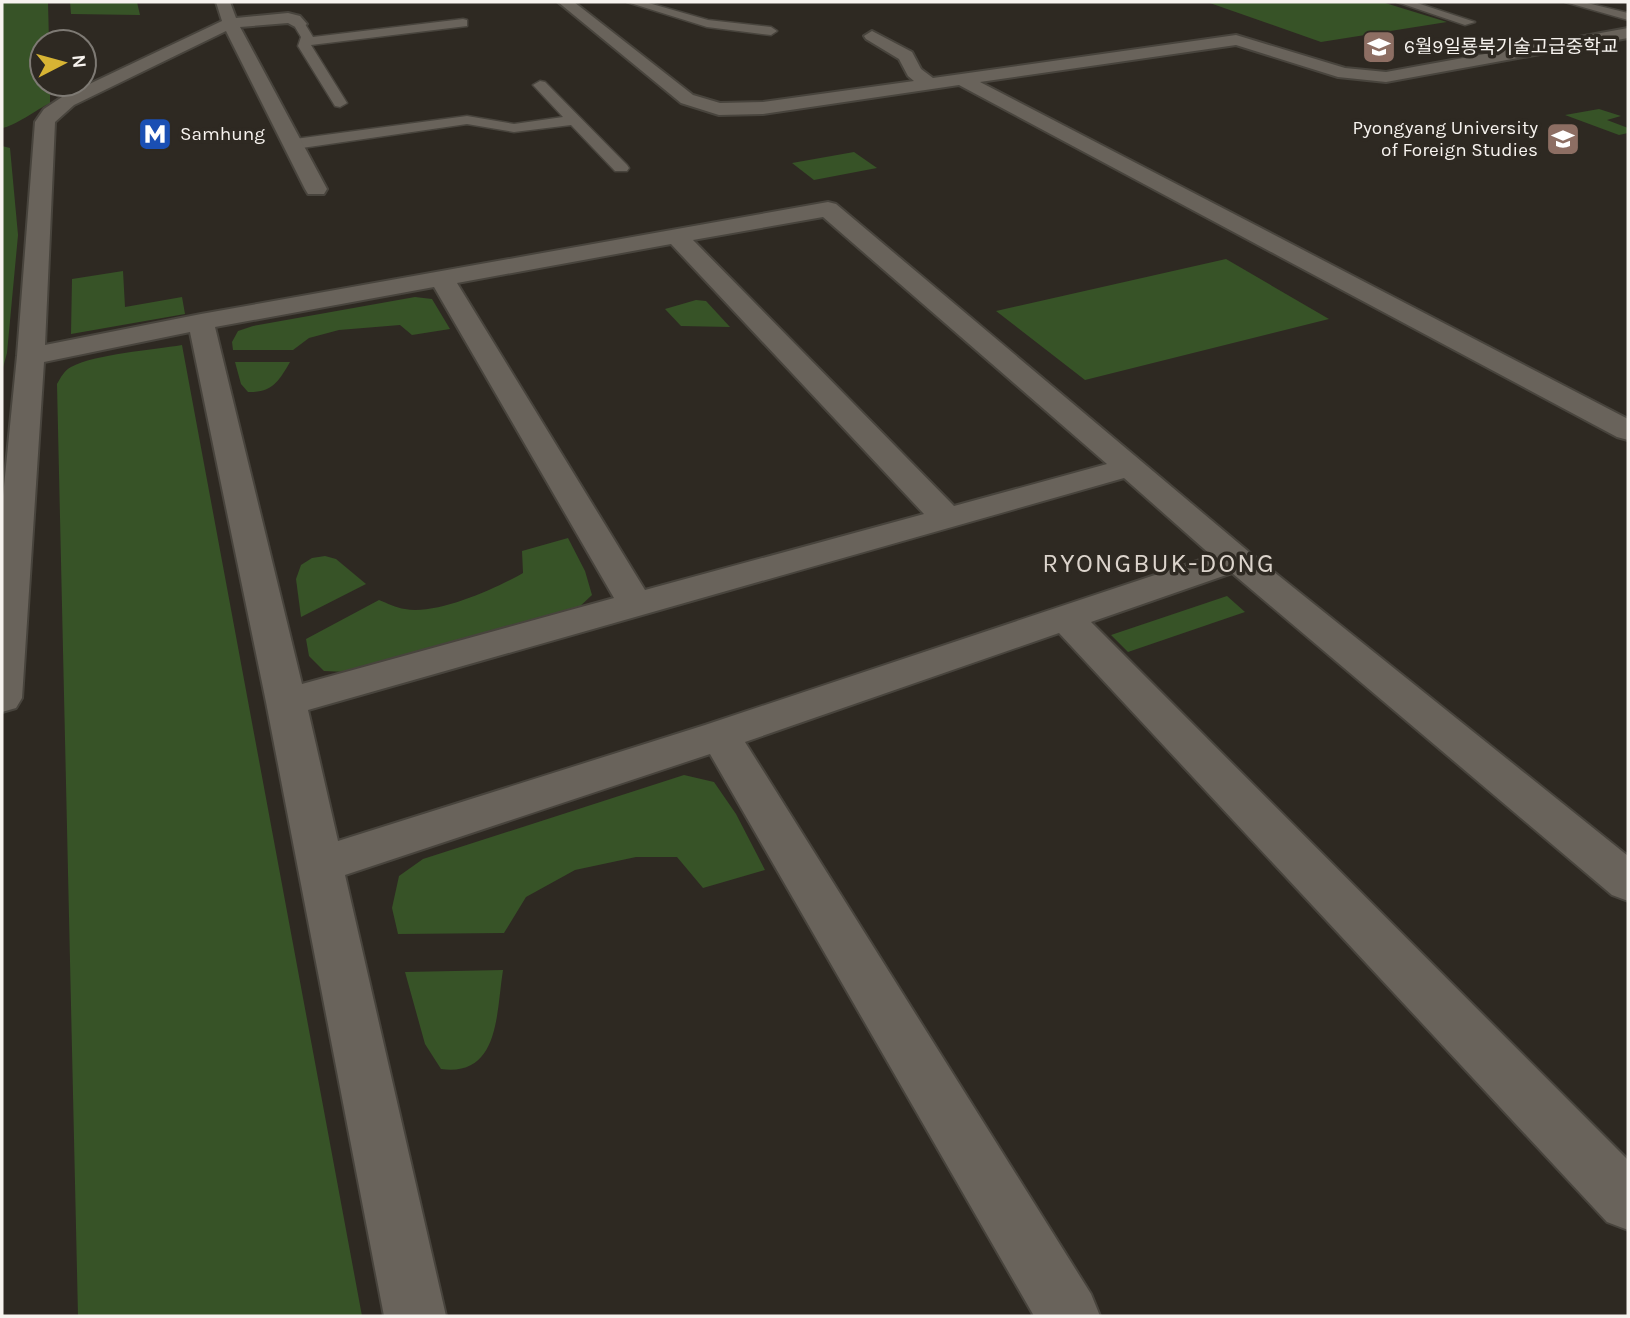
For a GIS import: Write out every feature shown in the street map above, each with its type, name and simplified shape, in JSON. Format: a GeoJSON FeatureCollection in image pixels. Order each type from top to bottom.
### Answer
{"type":"FeatureCollection","features":[{"type":"Feature","properties":{"kind":"street"},"geometry":{"type":"LineString","coordinates":[[565,2],[687,99],[703,106],[730,110],[763,108],[1236,40],[1252,43],[1332,72],[1350,76],[1386,77],[1628,33]]}},
{"type":"Feature","properties":{"kind":"street"},"geometry":{"type":"LineString","coordinates":[[2,698],[31,356],[45,122],[51,113],[68,101],[226,12],[295,19],[299,24]]}},
{"type":"Feature","properties":{"kind":"street"},"geometry":{"type":"LineString","coordinates":[[226,12],[316,189]]}},
{"type":"Feature","properties":{"kind":"street"},"geometry":{"type":"LineString","coordinates":[[872,36],[906,56],[914,72],[930,84]]}},
{"type":"Feature","properties":{"kind":"street"},"geometry":{"type":"LineString","coordinates":[[962,79],[1628,431]]}},
{"type":"Feature","properties":{"kind":"street"},"geometry":{"type":"LineString","coordinates":[[31,356],[201,322],[828,209],[1237,559],[1628,882]]}},
{"type":"Feature","properties":{"kind":"street"},"geometry":{"type":"LineString","coordinates":[[676,236],[947,518]]}},
{"type":"Feature","properties":{"kind":"street"},"geometry":{"type":"LineString","coordinates":[[441,278],[636,605]]}},
{"type":"Feature","properties":{"kind":"street"},"geometry":{"type":"LineString","coordinates":[[201,322],[286,702],[415,1316]]}},
{"type":"Feature","properties":{"kind":"street"},"geometry":{"type":"LineString","coordinates":[[286,702],[1130,467]]}},
{"type":"Feature","properties":{"kind":"street"},"geometry":{"type":"LineString","coordinates":[[320,865],[720,735],[1237,559]]}},
{"type":"Feature","properties":{"kind":"street"},"geometry":{"type":"LineString","coordinates":[[1065,617],[1628,1201]]}},
{"type":"Feature","properties":{"kind":"street"},"geometry":{"type":"LineString","coordinates":[[720,735],[1069,1316]]}},
{"type":"Feature","properties":{"kind":"lane"},"geometry":{"type":"LineString","coordinates":[[633,2],[707,23],[771,31]]}},
{"type":"Feature","properties":{"kind":"lane"},"geometry":{"type":"LineString","coordinates":[[1403,2],[1469,22]]}},
{"type":"Feature","properties":{"kind":"lane"},"geometry":{"type":"LineString","coordinates":[[1571,2],[1628,17]]}},
{"type":"Feature","properties":{"kind":"lane"},"geometry":{"type":"LineString","coordinates":[[305,42],[463,23]]}},
{"type":"Feature","properties":{"kind":"lane"},"geometry":{"type":"LineString","coordinates":[[299,24],[307,37],[304,46],[340,103]]}},
{"type":"Feature","properties":{"kind":"lane"},"geometry":{"type":"LineString","coordinates":[[540,85],[621,168]]}},
{"type":"Feature","properties":{"kind":"lane"},"geometry":{"type":"LineString","coordinates":[[295,144],[467,120],[514,128],[575,120]]}},
{"type":"Feature","properties":{"kind":"green space"},"geometry":{"type":"Polygon","coordinates":[[[2,2],[48,2],[49,28],[28,28],[28,98],[50,98],[50,103],[2,128],[2,2]]]}},
{"type":"Feature","properties":{"kind":"green space"},"geometry":{"type":"Polygon","coordinates":[[[70,2],[137,2],[140,15],[71,14],[70,2]]]}},
{"type":"Feature","properties":{"kind":"green space"},"geometry":{"type":"Polygon","coordinates":[[[1207,2],[1382,2],[1447,22],[1321,42],[1207,2]]]}},
{"type":"Feature","properties":{"kind":"green space"},"geometry":{"type":"Polygon","coordinates":[[[1599,109],[1621,116],[1607,120],[1628,128],[1628,133],[1619,135],[1565,115],[1599,109]]]}},
{"type":"Feature","properties":{"kind":"green space"},"geometry":{"type":"Polygon","coordinates":[[[2,146],[10,148],[18,235],[7,353],[2,371],[2,146]]]}},
{"type":"Feature","properties":{"kind":"green space"},"geometry":{"type":"Polygon","coordinates":[[[854,152],[877,168],[814,180],[792,163],[854,152]]]}},
{"type":"Feature","properties":{"kind":"green space"},"geometry":{"type":"Polygon","coordinates":[[[1226,259],[1329,319],[1085,380],[996,311],[1226,259]]]}},
{"type":"Feature","properties":{"kind":"green space"},"geometry":{"type":"Polygon","coordinates":[[[123,271],[125,307],[182,297],[185,314],[71,334],[72,279],[123,271]]]}},
{"type":"Feature","properties":{"kind":"green space"},"geometry":{"type":"Polygon","coordinates":[[[415,297],[432,299],[450,329],[412,335],[400,325],[339,330],[309,338],[293,350],[233,350],[232,342],[238,331],[253,326],[415,297]]]}},
{"type":"Feature","properties":{"kind":"green space"},"geometry":{"type":"Polygon","coordinates":[[[696,300],[706,301],[730,327],[681,326],[665,309],[696,300]]]}},
{"type":"Feature","properties":{"kind":"green space"},"geometry":{"type":"Polygon","coordinates":[[[182,345],[362,1316],[78,1316],[57,384],[66,370],[81,363],[182,345]]]}},
{"type":"Feature","properties":{"kind":"green space"},"geometry":{"type":"Polygon","coordinates":[[[235,362],[290,362],[269,388],[248,392],[241,384],[235,362]]]}},
{"type":"Feature","properties":{"kind":"green space"},"geometry":{"type":"Polygon","coordinates":[[[568,538],[585,571],[592,595],[576,610],[347,672],[324,671],[309,656],[306,639],[379,600],[418,610],[465,599],[523,573],[522,551],[568,538]]]}},
{"type":"Feature","properties":{"kind":"green space"},"geometry":{"type":"Polygon","coordinates":[[[325,556],[336,559],[366,584],[301,617],[296,579],[301,565],[312,558],[325,556]]]}},
{"type":"Feature","properties":{"kind":"green space"},"geometry":{"type":"Polygon","coordinates":[[[1227,596],[1245,612],[1128,652],[1111,635],[1227,596]]]}},
{"type":"Feature","properties":{"kind":"green space"},"geometry":{"type":"Polygon","coordinates":[[[684,775],[714,782],[736,814],[765,870],[703,888],[677,857],[636,857],[575,870],[526,897],[504,933],[398,934],[392,908],[399,876],[423,859],[684,775]]]}},
{"type":"Feature","properties":{"kind":"green space"},"geometry":{"type":"Polygon","coordinates":[[[503,970],[496,1022],[485,1053],[475,1063],[460,1069],[441,1069],[425,1044],[405,972],[503,970]]]}},
{"type":"Feature","properties":{"kind":"place","name":"6월9일룡북기술고급중학교"},"geometry":{"type":"Point","coordinates":[1379,47]}},
{"type":"Feature","properties":{"kind":"place","name":"Samhung"},"geometry":{"type":"Point","coordinates":[155,134]}},
{"type":"Feature","properties":{"kind":"place","name":"Pyongyang University of Foreign Studies"},"geometry":{"type":"Point","coordinates":[1563,139]}},
{"type":"Feature","properties":{"kind":"district","name":"RYONGBUK-DONG"},"geometry":{"type":"Point","coordinates":[1159,563]}}]}
